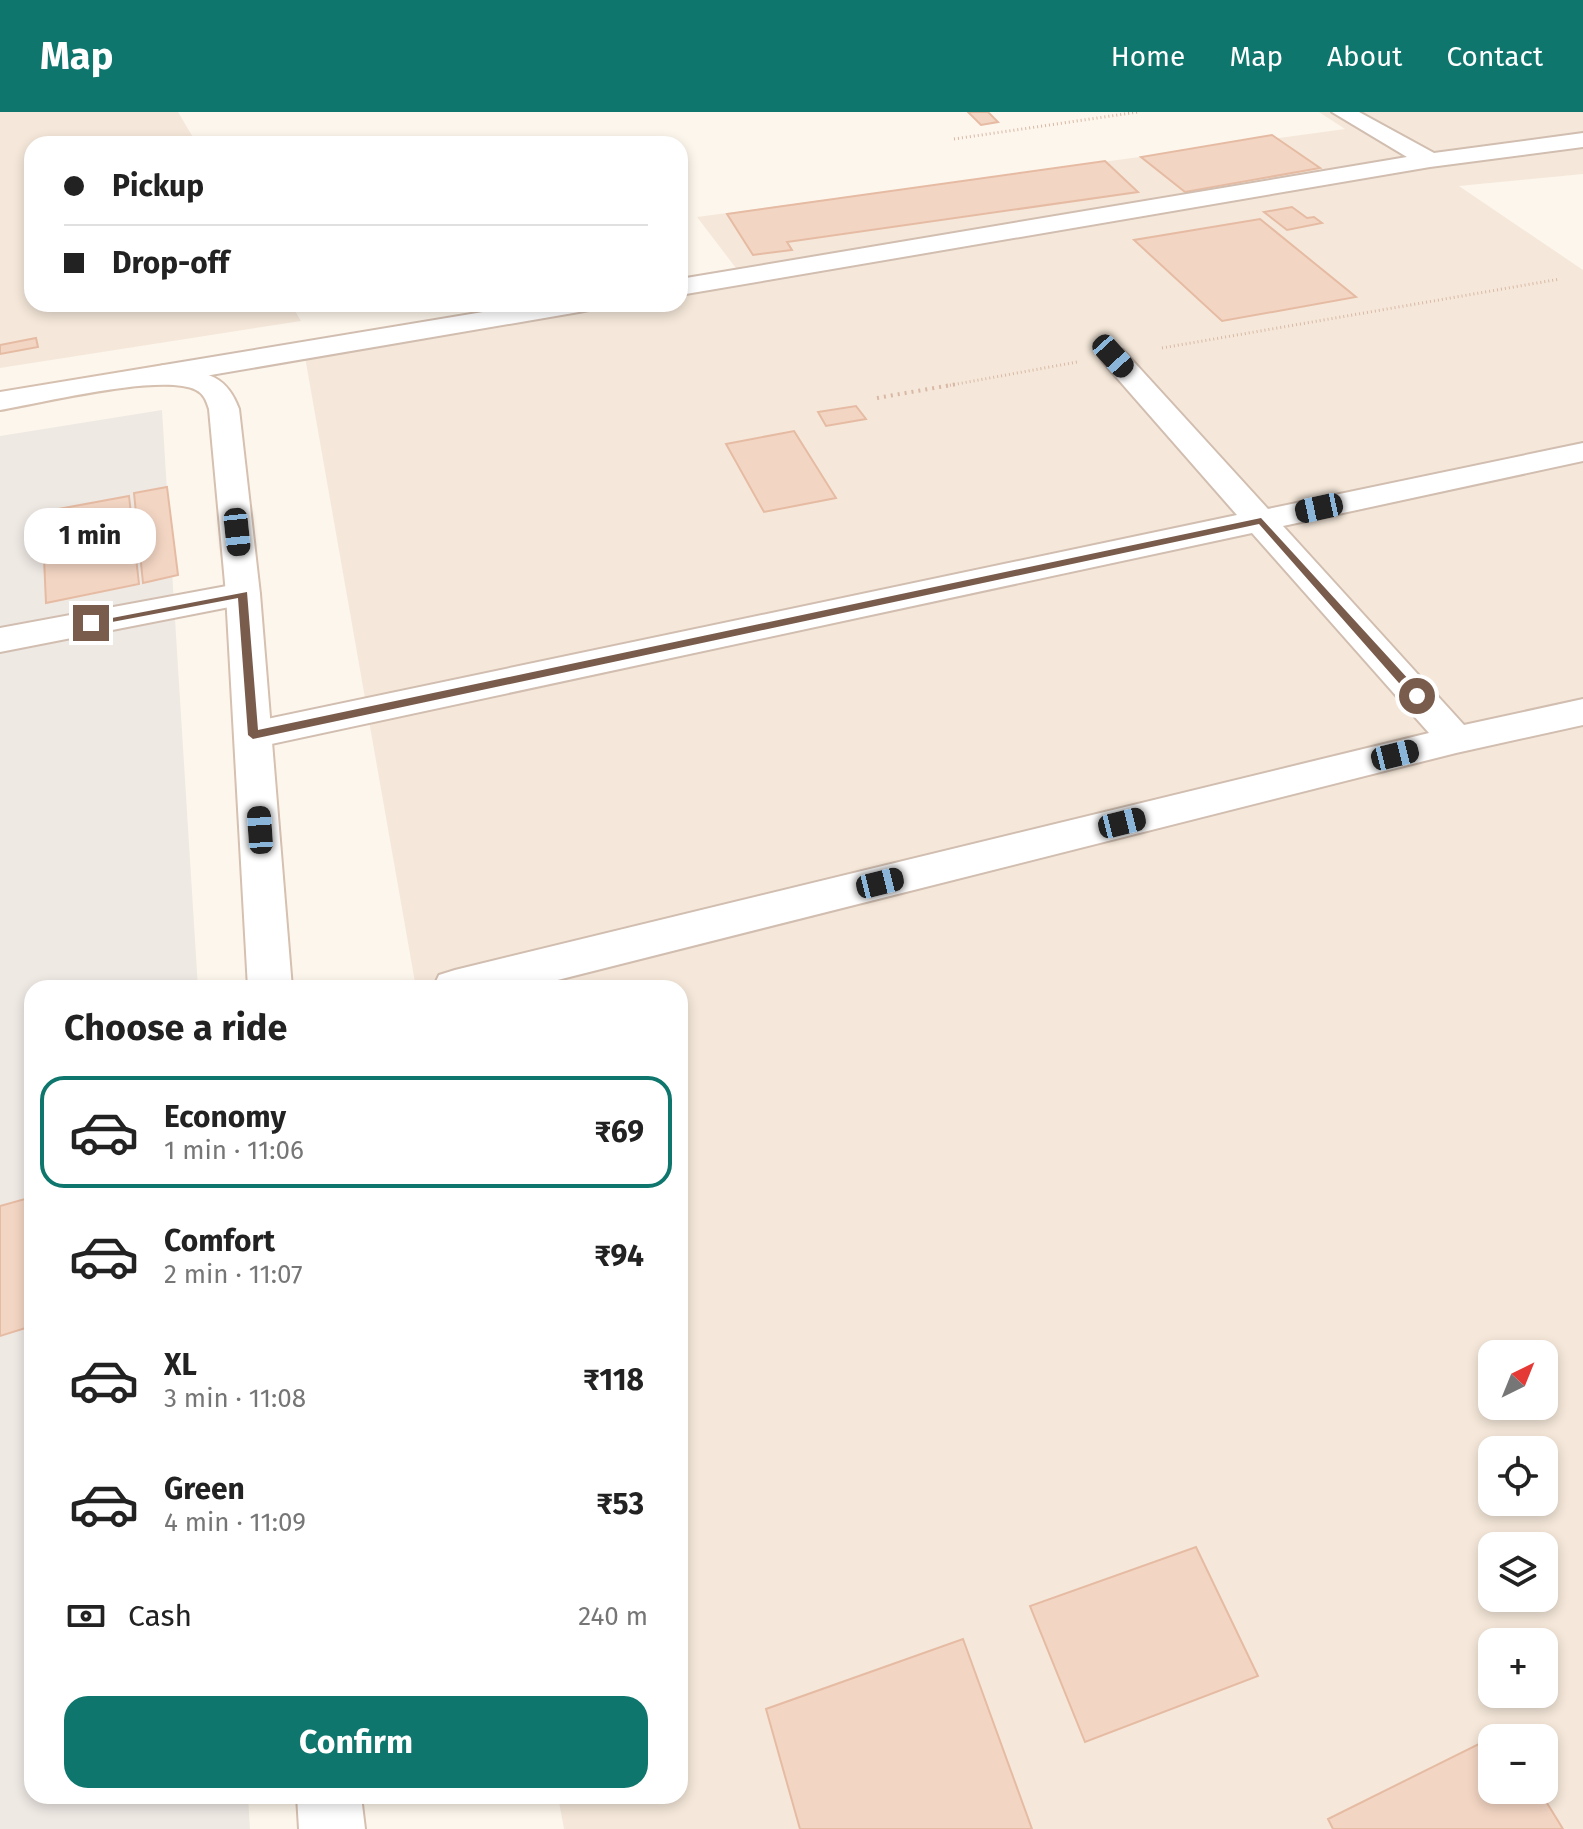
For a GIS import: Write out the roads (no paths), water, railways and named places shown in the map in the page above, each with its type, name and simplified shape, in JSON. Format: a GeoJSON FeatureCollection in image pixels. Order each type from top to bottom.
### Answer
{"type":"FeatureCollection","features":[{"type":"Feature","properties":{"kind":"street"},"geometry":{"type":"LineString","coordinates":[[1343,112],[1430,160]]}},
{"type":"Feature","properties":{"kind":"street"},"geometry":{"type":"LineString","coordinates":[[688,286],[1430,160],[1583,140]]}},
{"type":"Feature","properties":{"kind":"street"},"geometry":{"type":"LineString","coordinates":[[0,401],[532,312]]}},
{"type":"Feature","properties":{"kind":"street"},"geometry":{"type":"LineString","coordinates":[[1113,356],[1456,740]]}},
{"type":"Feature","properties":{"kind":"street"},"geometry":{"type":"LineString","coordinates":[[164,374],[204,382],[218,392],[224,409],[243,594],[269,980]]}},
{"type":"Feature","properties":{"kind":"street"},"geometry":{"type":"LineString","coordinates":[[253,735],[1583,452]]}},
{"type":"Feature","properties":{"kind":"street"},"geometry":{"type":"LineString","coordinates":[[0,640],[243,594]]}},
{"type":"Feature","properties":{"kind":"street"},"geometry":{"type":"LineString","coordinates":[[487,980],[1456,740],[1583,712]]}},
{"type":"Feature","properties":{"kind":"street"},"geometry":{"type":"LineString","coordinates":[[330,1804],[332,1829]]}}]}
